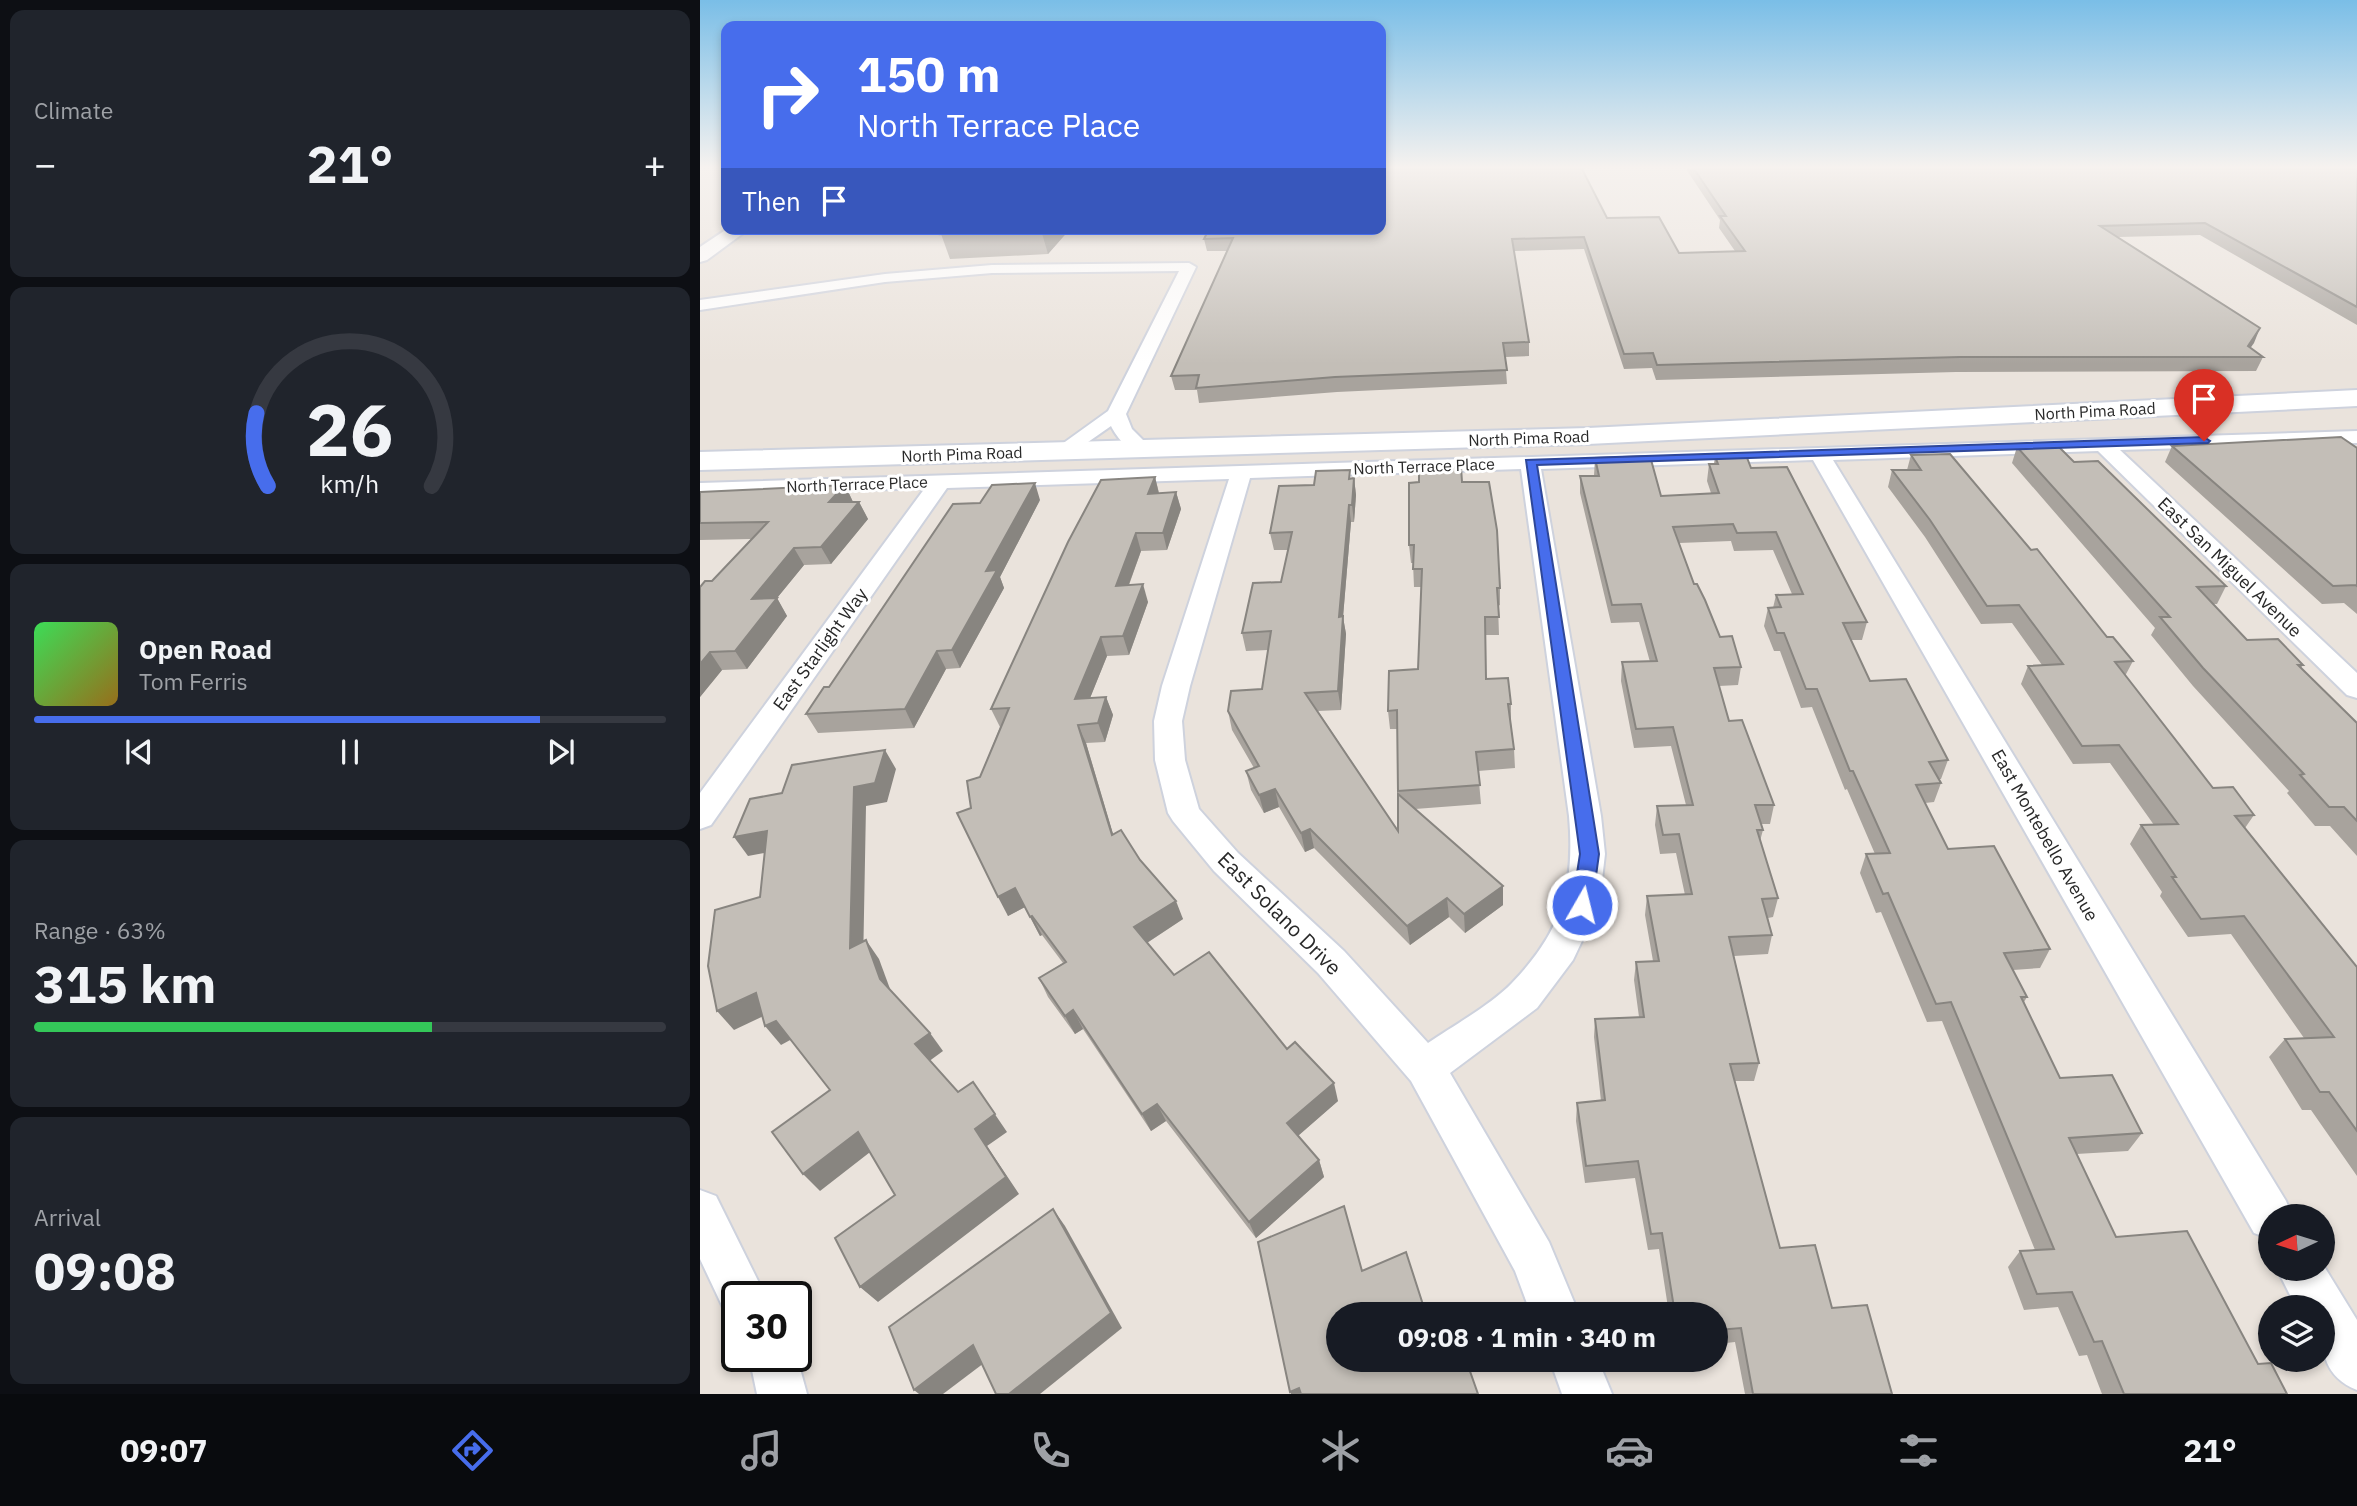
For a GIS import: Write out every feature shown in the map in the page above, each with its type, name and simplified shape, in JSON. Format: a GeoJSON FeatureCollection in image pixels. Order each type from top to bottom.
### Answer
{"type":"FeatureCollection","features":[{"type":"Feature","properties":{"kind":"main road"},"geometry":{"type":"LineString","coordinates":[[709,241],[728,235]]}},
{"type":"Feature","properties":{"kind":"main road","name":"North Pima Road"},"geometry":{"type":"LineString","coordinates":[[700,461],[1588,436],[2357,398]]}},
{"type":"Feature","properties":{"kind":"street"},"geometry":{"type":"LineString","coordinates":[[700,305],[886,278],[992,269],[1189,267],[1116,414],[1061,452]]}},
{"type":"Feature","properties":{"kind":"street"},"geometry":{"type":"LineString","coordinates":[[1116,414],[1124,430],[1142,450]]}},
{"type":"Feature","properties":{"kind":"street","name":"North Terrace Place"},"geometry":{"type":"LineString","coordinates":[[700,489],[2357,437]]}},
{"type":"Feature","properties":{"kind":"street","name":"East San Miguel Avenue"},"geometry":{"type":"LineString","coordinates":[[2102,444],[2357,690]]}},
{"type":"Feature","properties":{"kind":"street","name":"East Montebello Avenue"},"geometry":{"type":"LineString","coordinates":[[1819,453],[2262,1204]]}},
{"type":"Feature","properties":{"kind":"street"},"geometry":{"type":"LineString","coordinates":[[1425,1068],[1524,996],[1560,949],[1582,905],[1590,854],[1530,462]]}},
{"type":"Feature","properties":{"kind":"street","name":"East Solano Drive"},"geometry":{"type":"LineString","coordinates":[[1241,473],[1176,686],[1168,721],[1170,760],[1184,813],[1226,862],[1331,962],[1425,1068],[1533,1258],[1550,1302]]}},
{"type":"Feature","properties":{"kind":"street","name":"East Starlight Way"},"geometry":{"type":"LineString","coordinates":[[700,817],[941,481]]}},
{"type":"Feature","properties":{"kind":"street"},"geometry":{"type":"LineString","coordinates":[[700,1212],[735,1281]]}},
{"type":"Feature","properties":{"kind":"street"},"geometry":{"type":"LineString","coordinates":[[2307,1281],[2357,1366]]}},
{"type":"Feature","properties":{"kind":"street"},"geometry":{"type":"LineString","coordinates":[[777,1372],[782,1394]]}},
{"type":"Feature","properties":{"kind":"street"},"geometry":{"type":"LineString","coordinates":[[1578,1372],[1587,1394]]}},
{"type":"Feature","properties":{"kind":"building"},"geometry":{"type":"Polygon","coordinates":[[[1668,234],[1679,253],[1745,251],[1733,234],[2113,234],[2260,328],[2248,346],[2263,357],[1960,357],[1657,365],[1653,353],[1624,354],[1584,237],[1512,239],[1529,342],[1503,343],[1507,370],[1335,377],[1196,388],[1199,375],[1171,376],[1233,238],[1204,239],[1206,235],[1668,234]]]}},
{"type":"Feature","properties":{"kind":"building"},"geometry":{"type":"Polygon","coordinates":[[[2225,234],[2357,234],[2357,307],[2225,234]]]}},
{"type":"Feature","properties":{"kind":"building"},"geometry":{"type":"Polygon","coordinates":[[[2341,437],[2357,448],[2357,586],[2333,586],[2172,446],[2341,437]]]}},
{"type":"Feature","properties":{"kind":"building"},"geometry":{"type":"Polygon","coordinates":[[[2058,446],[2074,462],[2098,461],[2226,586],[2197,587],[2247,640],[2278,639],[2303,665],[2298,665],[2357,723],[2357,821],[2344,807],[2329,807],[2300,775],[2304,774],[2203,668],[2160,617],[2170,617],[2017,447],[2058,446]]]}},
{"type":"Feature","properties":{"kind":"building"},"geometry":{"type":"Polygon","coordinates":[[[1950,454],[2031,550],[2037,549],[2107,637],[2113,637],[2133,661],[2115,662],[2213,788],[2233,787],[2254,815],[2235,816],[2357,967],[2357,1131],[2329,1092],[2320,1092],[2285,1039],[2334,1037],[2244,916],[2201,919],[2141,825],[2178,824],[2119,745],[2082,746],[2028,666],[2063,664],[2019,605],[1987,606],[1930,520],[1892,470],[1921,470],[1911,455],[1950,454]]]}},
{"type":"Feature","properties":{"kind":"building"},"geometry":{"type":"Polygon","coordinates":[[[1746,455],[1751,468],[1787,467],[1867,622],[1843,623],[1870,681],[1906,679],[1948,760],[1929,762],[1941,783],[1916,785],[1948,849],[1994,846],[2050,949],[2004,953],[2027,997],[2021,997],[2060,1078],[2112,1075],[2142,1133],[2069,1138],[2116,1237],[2187,1231],[2258,1364],[2258,1372],[2276,1372],[2287,1394],[2124,1394],[2102,1341],[2094,1342],[2072,1292],[2037,1294],[2020,1251],[2054,1249],[1951,1002],[1936,1004],[1888,893],[1883,894],[1866,854],[1890,853],[1853,771],[1850,771],[1817,689],[1806,689],[1784,633],[1777,633],[1768,608],[1781,607],[1776,595],[1803,594],[1776,532],[1737,533],[1733,524],[1673,527],[1694,584],[1697,584],[1705,600],[1720,637],[1732,636],[1741,667],[1714,668],[1729,721],[1742,720],[1774,805],[1755,805],[1763,830],[1757,830],[1778,898],[1762,899],[1772,935],[1729,937],[1759,1063],[1730,1064],[1780,1248],[1815,1245],[1832,1308],[1867,1305],[1892,1394],[1753,1394],[1741,1328],[1728,1329],[1728,1302],[1673,1302],[1662,1233],[1651,1234],[1638,1161],[1586,1166],[1577,1103],[1605,1100],[1595,1019],[1644,1017],[1636,962],[1659,961],[1647,896],[1692,894],[1679,834],[1663,835],[1657,806],[1693,805],[1673,727],[1636,729],[1622,662],[1657,661],[1641,604],[1612,605],[1580,476],[1599,476],[1595,458],[1650,456],[1661,496],[1719,493],[1709,464],[1718,464],[1715,456],[1746,455]]]}},
{"type":"Feature","properties":{"kind":"building"},"geometry":{"type":"Polygon","coordinates":[[[1461,467],[1462,482],[1489,482],[1497,530],[1500,588],[1497,588],[1499,617],[1485,617],[1486,679],[1508,678],[1511,704],[1508,704],[1514,749],[1476,752],[1480,785],[1398,791],[1397,710],[1388,711],[1389,671],[1418,669],[1422,569],[1413,569],[1414,545],[1409,545],[1409,483],[1419,482],[1419,469],[1461,467]]]}},
{"type":"Feature","properties":{"kind":"building"},"geometry":{"type":"Polygon","coordinates":[[[1350,470],[1349,479],[1354,478],[1339,617],[1343,616],[1338,691],[1305,693],[1398,831],[1398,794],[1503,886],[1464,914],[1447,898],[1407,926],[1310,829],[1301,833],[1275,789],[1259,795],[1246,771],[1259,766],[1228,711],[1231,691],[1262,689],[1271,631],[1242,633],[1253,583],[1281,582],[1292,532],[1270,533],[1279,486],[1314,485],[1316,471],[1350,470]]]}},
{"type":"Feature","properties":{"kind":"building"},"geometry":{"type":"Polygon","coordinates":[[[1155,477],[1148,494],[1176,492],[1163,533],[1136,533],[1116,586],[1143,584],[1123,636],[1101,637],[1075,699],[1106,697],[1098,723],[1078,725],[1112,835],[1121,830],[1140,860],[1176,901],[1134,927],[1174,975],[1209,952],[1287,1049],[1295,1042],[1334,1083],[1287,1123],[1319,1160],[1249,1222],[1157,1104],[1142,1114],[1073,1010],[1065,1016],[1039,978],[1066,962],[1032,916],[1030,917],[1015,888],[998,897],[957,813],[971,808],[967,781],[980,777],[1009,708],[991,709],[1068,542],[1101,480],[1155,477]]]}},
{"type":"Feature","properties":{"kind":"building"},"geometry":{"type":"Polygon","coordinates":[[[1035,483],[986,571],[997,570],[952,650],[937,651],[905,709],[806,714],[824,687],[829,687],[953,504],[980,503],[992,485],[1035,483]]]}},
{"type":"Feature","properties":{"kind":"building"},"geometry":{"type":"Polygon","coordinates":[[[845,485],[829,502],[859,502],[821,547],[794,548],[752,599],[777,598],[735,651],[710,652],[700,664],[700,587],[705,581],[712,581],[768,522],[700,523],[700,492],[845,485]]]}},
{"type":"Feature","properties":{"kind":"building"},"geometry":{"type":"Polygon","coordinates":[[[885,750],[875,783],[854,787],[850,948],[866,940],[880,979],[930,1033],[915,1044],[958,1092],[973,1082],[995,1114],[975,1129],[1006,1177],[860,1287],[835,1238],[895,1195],[858,1132],[803,1174],[772,1132],[830,1090],[776,1021],[765,1026],[756,993],[717,1011],[708,966],[715,910],[760,897],[767,831],[734,837],[750,799],[782,793],[792,765],[885,750]]]}},
{"type":"Feature","properties":{"kind":"building"},"geometry":{"type":"Polygon","coordinates":[[[1344,1206],[1362,1271],[1406,1252],[1422,1302],[1326,1302],[1326,1372],[1470,1372],[1478,1394],[1301,1394],[1299,1388],[1290,1392],[1258,1242],[1344,1206]]]}},
{"type":"Feature","properties":{"kind":"building"},"geometry":{"type":"Polygon","coordinates":[[[1053,1209],[1111,1313],[1009,1394],[996,1394],[973,1345],[914,1390],[889,1327],[1053,1209]]]}},
{"type":"Feature","properties":{"kind":"route"},"geometry":{"type":"LineString","coordinates":[[1582,905],[1590,854],[1530,462],[2204,441]]}}]}
